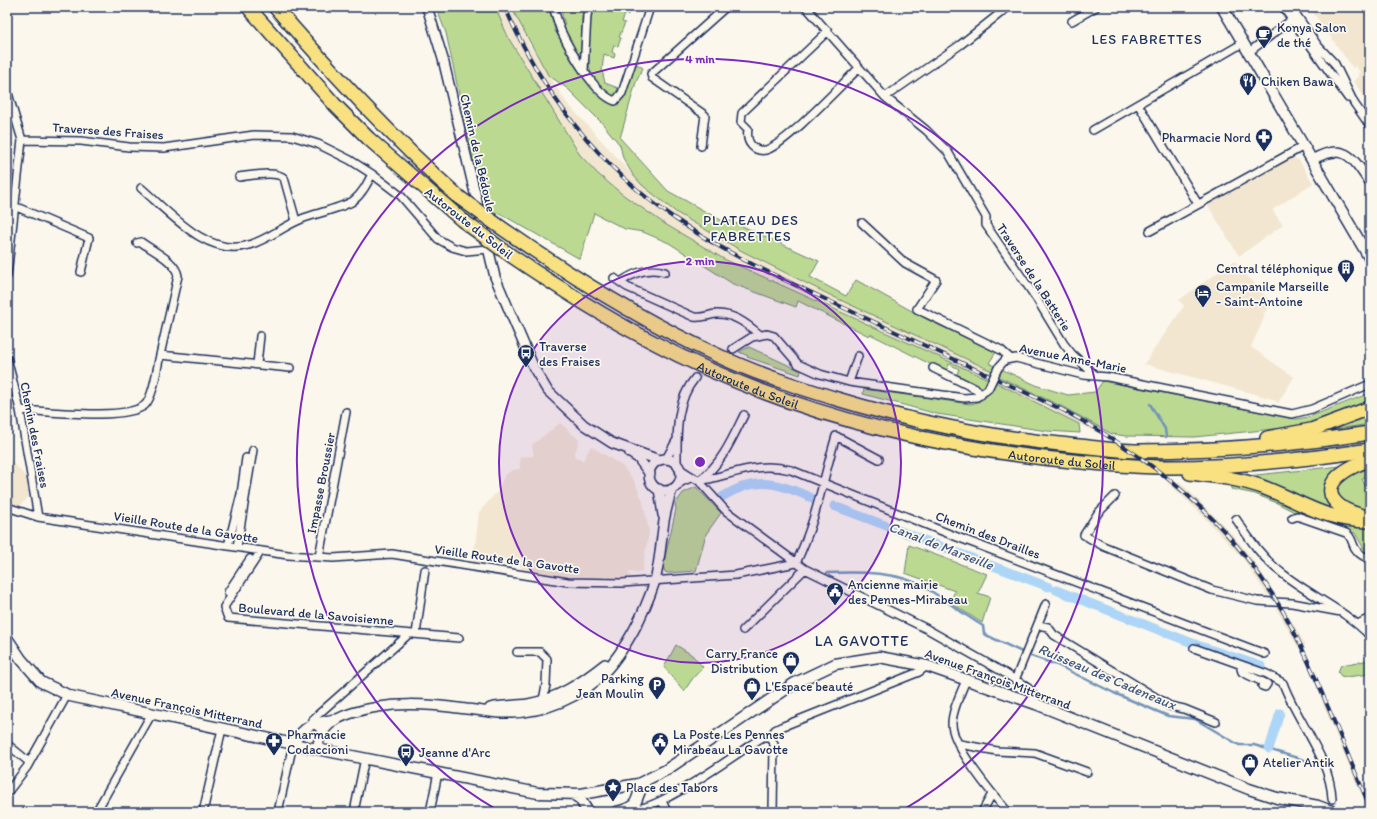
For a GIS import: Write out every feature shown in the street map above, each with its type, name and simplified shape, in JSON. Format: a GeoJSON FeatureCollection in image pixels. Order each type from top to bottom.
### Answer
{"type":"FeatureCollection","features":[{"type":"Feature","properties":{"kind":"highway","name":"Autoroute du Soleil"},"geometry":{"type":"LineString","coordinates":[[248,7],[330,99],[369,139],[494,249],[586,305],[650,341],[714,371],[803,406],[891,432],[979,450],[1052,459],[1167,467],[1269,463],[1370,450]]}},
{"type":"Feature","properties":{"kind":"highway","name":"Autoroute du Soleil"},"geometry":{"type":"LineString","coordinates":[[275,7],[348,90],[392,136],[460,198],[588,286],[658,326],[721,357],[789,384],[892,416],[979,434],[1136,451],[1260,447],[1301,443],[1370,433]]}},
{"type":"Feature","properties":{"kind":"highway"},"geometry":{"type":"LineString","coordinates":[[1167,450],[1295,434],[1328,425],[1370,408]]}},
{"type":"Feature","properties":{"kind":"highway"},"geometry":{"type":"LineString","coordinates":[[1370,460],[1355,465],[1340,474],[1333,484],[1332,491],[1333,497],[1341,507],[1370,520]]}},
{"type":"Feature","properties":{"kind":"highway"},"geometry":{"type":"LineString","coordinates":[[1141,466],[1241,481],[1265,488],[1331,517],[1351,521],[1370,520]]}},
{"type":"Feature","properties":{"kind":"main road"},"geometry":{"type":"LineString","coordinates":[[1222,7],[1370,259]]}},
{"type":"Feature","properties":{"kind":"main road","name":"Avenue François Mitterrand"},"geometry":{"type":"LineString","coordinates":[[7,638],[21,659],[41,682],[67,695],[293,744],[542,794],[590,793],[631,787],[666,770],[795,683],[823,669],[850,661],[879,658],[927,666],[1036,704],[1249,789],[1277,798],[1318,806],[1334,812]]}},
{"type":"Feature","properties":{"kind":"main road"},"geometry":{"type":"LineString","coordinates":[[637,805],[646,780]]}},
{"type":"Feature","properties":{"kind":"main road"},"geometry":{"type":"LineString","coordinates":[[631,787],[637,805]]}},
{"type":"Feature","properties":{"kind":"main road"},"geometry":{"type":"LineString","coordinates":[[587,810],[585,798],[590,793]]}},
{"type":"Feature","properties":{"kind":"main road"},"geometry":{"type":"LineString","coordinates":[[574,794],[580,799],[587,810]]}},
{"type":"Feature","properties":{"kind":"main road"},"geometry":{"type":"LineString","coordinates":[[616,812],[637,805]]}},
{"type":"Feature","properties":{"kind":"street","name":"Chemin de la Bédoule"},"geometry":{"type":"LineString","coordinates":[[427,7],[443,59],[494,249],[495,276],[534,368],[547,390],[584,425],[638,458],[650,474]]}},
{"type":"Feature","properties":{"kind":"street"},"geometry":{"type":"LineString","coordinates":[[553,7],[561,30],[584,70],[600,92],[608,99],[615,101],[619,98],[650,7]]}},
{"type":"Feature","properties":{"kind":"street"},"geometry":{"type":"LineString","coordinates":[[584,70],[587,15],[590,7]]}},
{"type":"Feature","properties":{"kind":"street"},"geometry":{"type":"LineString","coordinates":[[701,146],[705,115],[652,78],[651,74],[726,7]]}},
{"type":"Feature","properties":{"kind":"street","name":"Traverse de la Batterie"},"geometry":{"type":"LineString","coordinates":[[806,7],[885,97],[926,130],[948,152],[986,217],[986,225],[995,240],[1036,298],[1064,344],[1072,354],[1095,375]]}},
{"type":"Feature","properties":{"kind":"street"},"geometry":{"type":"LineString","coordinates":[[885,97],[960,46],[1008,7]]}},
{"type":"Feature","properties":{"kind":"street"},"geometry":{"type":"LineString","coordinates":[[1072,21],[1096,7]]}},
{"type":"Feature","properties":{"kind":"street"},"geometry":{"type":"LineString","coordinates":[[1283,7],[1335,64],[1354,103],[1370,126]]}},
{"type":"Feature","properties":{"kind":"street"},"geometry":{"type":"LineString","coordinates":[[1291,7],[1294,18]]}},
{"type":"Feature","properties":{"kind":"street"},"geometry":{"type":"LineString","coordinates":[[1093,130],[1138,104],[1246,47],[1294,18]]}},
{"type":"Feature","properties":{"kind":"street"},"geometry":{"type":"LineString","coordinates":[[828,31],[742,113],[740,122],[748,129],[747,136],[751,144],[757,150],[765,150],[773,147],[787,136],[859,68]]}},
{"type":"Feature","properties":{"kind":"street"},"geometry":{"type":"LineString","coordinates":[[7,90],[22,140],[7,276]]}},
{"type":"Feature","properties":{"kind":"street"},"geometry":{"type":"LineString","coordinates":[[1138,104],[1198,204]]}},
{"type":"Feature","properties":{"kind":"street","name":"Traverse des Fraises"},"geometry":{"type":"LineString","coordinates":[[22,140],[81,141],[129,147],[164,148],[254,135],[292,136],[318,144],[350,160],[372,174],[400,196],[438,240],[452,248],[466,252],[494,249]]}},
{"type":"Feature","properties":{"kind":"street"},"geometry":{"type":"LineString","coordinates":[[1150,231],[1304,146]]}},
{"type":"Feature","properties":{"kind":"street"},"geometry":{"type":"LineString","coordinates":[[1312,160],[1326,153],[1335,151],[1343,152],[1355,161],[1370,183]]}},
{"type":"Feature","properties":{"kind":"street"},"geometry":{"type":"LineString","coordinates":[[239,177],[274,174],[281,175],[284,178],[296,221]]}},
{"type":"Feature","properties":{"kind":"street"},"geometry":{"type":"LineString","coordinates":[[141,188],[184,225],[205,240],[227,247],[249,245],[277,233],[296,221],[352,202],[365,188],[372,174]]}},
{"type":"Feature","properties":{"kind":"street"},"geometry":{"type":"LineString","coordinates":[[14,208],[19,208],[89,238],[90,240],[81,272]]}},
{"type":"Feature","properties":{"kind":"street"},"geometry":{"type":"LineString","coordinates":[[862,223],[905,263],[936,280],[917,309],[1001,350],[1010,358]]}},
{"type":"Feature","properties":{"kind":"street"},"geometry":{"type":"LineString","coordinates":[[20,410],[116,414],[134,410],[145,404],[152,392],[178,276],[177,270],[171,263],[141,242],[137,243]]}},
{"type":"Feature","properties":{"kind":"street"},"geometry":{"type":"LineString","coordinates":[[621,282],[633,275],[648,270],[665,272]]}},
{"type":"Feature","properties":{"kind":"street"},"geometry":{"type":"LineString","coordinates":[[614,278],[627,287],[694,316],[704,318],[725,314],[746,323],[759,334],[774,336],[798,364],[807,370],[849,382],[946,397],[970,398],[981,395],[976,389],[933,368]]}},
{"type":"Feature","properties":{"kind":"street"},"geometry":{"type":"LineString","coordinates":[[733,349],[759,334]]}},
{"type":"Feature","properties":{"kind":"street"},"geometry":{"type":"LineString","coordinates":[[257,364],[260,336]]}},
{"type":"Feature","properties":{"kind":"street"},"geometry":{"type":"LineString","coordinates":[[160,355],[290,368]]}},
{"type":"Feature","properties":{"kind":"street"},"geometry":{"type":"LineString","coordinates":[[849,382],[858,356]]}},
{"type":"Feature","properties":{"kind":"street","name":"Chemin des Fraises"},"geometry":{"type":"LineString","coordinates":[[7,358],[20,410],[38,517]]}},
{"type":"Feature","properties":{"kind":"street","name":"Avenue Anne-Marie"},"geometry":{"type":"LineString","coordinates":[[981,395],[988,389],[998,368],[1005,360],[1010,358],[1027,360],[1083,375],[1095,375],[1292,414],[1312,409],[1370,384]]}},
{"type":"Feature","properties":{"kind":"street"},"geometry":{"type":"LineString","coordinates":[[278,812],[293,744],[298,734],[313,724],[337,719],[371,707],[383,705],[435,705],[495,713],[525,711],[549,706],[580,692],[603,674],[632,635],[655,581],[664,520],[681,476],[676,441],[682,403],[687,388],[695,378]]}},
{"type":"Feature","properties":{"kind":"street","name":"Impasse Broussier"},"geometry":{"type":"LineString","coordinates":[[319,557],[346,412]]}},
{"type":"Feature","properties":{"kind":"street"},"geometry":{"type":"LineString","coordinates":[[676,441],[663,460],[654,464],[650,474],[654,485],[659,489],[666,490],[696,479],[713,469],[735,434],[744,415]]}},
{"type":"Feature","properties":{"kind":"street"},"geometry":{"type":"LineString","coordinates":[[796,563],[805,545],[821,496],[822,482],[836,436],[879,459]]}},
{"type":"Feature","properties":{"kind":"street","name":"Chemin de la Bédoule"},"geometry":{"type":"LineString","coordinates":[[623,448],[663,460]]}},
{"type":"Feature","properties":{"kind":"street"},"geometry":{"type":"LineString","coordinates":[[237,547],[253,450]]}},
{"type":"Feature","properties":{"kind":"street"},"geometry":{"type":"LineString","coordinates":[[228,546],[241,494],[246,458]]}},
{"type":"Feature","properties":{"kind":"street"},"geometry":{"type":"LineString","coordinates":[[663,460],[679,467],[696,479],[726,511],[805,569],[927,629],[1015,680],[1028,688],[1034,696],[1036,704]]}},
{"type":"Feature","properties":{"kind":"street","name":"Chemin des Drailles"},"geometry":{"type":"LineString","coordinates":[[696,479],[718,478],[739,470],[764,467],[786,469],[822,482],[952,535],[1265,654]]}},
{"type":"Feature","properties":{"kind":"street"},"geometry":{"type":"LineString","coordinates":[[659,489],[664,520]]}},
{"type":"Feature","properties":{"kind":"street"},"geometry":{"type":"LineString","coordinates":[[1115,496],[1098,513],[1084,535],[1103,546],[1212,590],[1257,601],[1292,603],[1341,612]]}},
{"type":"Feature","properties":{"kind":"street","name":"Vieille Route de la Gavotte"},"geometry":{"type":"LineString","coordinates":[[7,507],[38,517],[228,546],[319,557],[392,554],[568,582],[622,583],[736,575],[796,563]]}},
{"type":"Feature","properties":{"kind":"street"},"geometry":{"type":"LineString","coordinates":[[1292,518],[1297,516],[1346,533],[1351,537],[1356,552],[1369,557]]}},
{"type":"Feature","properties":{"kind":"street"},"geometry":{"type":"LineString","coordinates":[[1236,519],[1256,548],[1269,562],[1284,575],[1331,604],[1358,624],[1370,636]]}},
{"type":"Feature","properties":{"kind":"street"},"geometry":{"type":"LineString","coordinates":[[228,592],[259,550]]}},
{"type":"Feature","properties":{"kind":"street","name":"Boulevard de la Savoisienne"},"geometry":{"type":"LineString","coordinates":[[259,550],[224,607],[228,618],[459,638]]}},
{"type":"Feature","properties":{"kind":"street"},"geometry":{"type":"LineString","coordinates":[[743,630],[805,569]]}},
{"type":"Feature","properties":{"kind":"street"},"geometry":{"type":"LineString","coordinates":[[413,634],[425,570]]}},
{"type":"Feature","properties":{"kind":"street"},"geometry":{"type":"LineString","coordinates":[[1015,680],[1027,654],[1046,604]]}},
{"type":"Feature","properties":{"kind":"street"},"geometry":{"type":"LineString","coordinates":[[1358,624],[1370,618]]}},
{"type":"Feature","properties":{"kind":"street"},"geometry":{"type":"LineString","coordinates":[[1038,625],[1048,627],[1054,635],[1170,706],[1184,709],[1216,722]]}},
{"type":"Feature","properties":{"kind":"street","name":"Boulevard de la Savoisienne"},"geometry":{"type":"LineString","coordinates":[[313,724],[314,719],[413,634]]}},
{"type":"Feature","properties":{"kind":"street"},"geometry":{"type":"LineString","coordinates":[[1194,648],[1267,674],[1283,683],[1291,705],[1325,767],[1332,791],[1332,799]]}},
{"type":"Feature","properties":{"kind":"street"},"geometry":{"type":"LineString","coordinates":[[517,652],[540,652],[544,654],[547,659],[546,685],[543,700]]}},
{"type":"Feature","properties":{"kind":"street"},"geometry":{"type":"LineString","coordinates":[[477,710],[516,706],[555,697],[576,685],[618,654]]}},
{"type":"Feature","properties":{"kind":"street"},"geometry":{"type":"LineString","coordinates":[[770,737],[775,730],[781,727],[919,672],[927,666]]}},
{"type":"Feature","properties":{"kind":"street"},"geometry":{"type":"LineString","coordinates":[[1244,666],[1241,669],[1242,672],[1267,684],[1265,687],[1262,686]]}},
{"type":"Feature","properties":{"kind":"street"},"geometry":{"type":"LineString","coordinates":[[966,680],[953,715],[952,725],[960,744],[976,773],[1008,812]]}},
{"type":"Feature","properties":{"kind":"street"},"geometry":{"type":"LineString","coordinates":[[546,685],[555,697]]}},
{"type":"Feature","properties":{"kind":"street"},"geometry":{"type":"LineString","coordinates":[[7,793],[29,762],[67,695]]}},
{"type":"Feature","properties":{"kind":"street"},"geometry":{"type":"LineString","coordinates":[[525,711],[551,702],[555,697]]}},
{"type":"Feature","properties":{"kind":"street"},"geometry":{"type":"LineString","coordinates":[[96,812],[151,714]]}},
{"type":"Feature","properties":{"kind":"street"},"geometry":{"type":"LineString","coordinates":[[317,749],[319,737],[322,731],[337,719]]}},
{"type":"Feature","properties":{"kind":"street"},"geometry":{"type":"LineString","coordinates":[[313,724],[322,731]]}},
{"type":"Feature","properties":{"kind":"street"},"geometry":{"type":"LineString","coordinates":[[203,812],[222,729]]}},
{"type":"Feature","properties":{"kind":"street"},"geometry":{"type":"LineString","coordinates":[[637,805],[650,806],[662,801],[758,740],[764,737],[770,737]]}},
{"type":"Feature","properties":{"kind":"street"},"geometry":{"type":"LineString","coordinates":[[770,737],[774,744],[773,812]]}},
{"type":"Feature","properties":{"kind":"street"},"geometry":{"type":"LineString","coordinates":[[7,744],[29,762]]}},
{"type":"Feature","properties":{"kind":"street"},"geometry":{"type":"LineString","coordinates":[[960,744],[997,751],[1035,753],[1087,772]]}},
{"type":"Feature","properties":{"kind":"street"},"geometry":{"type":"LineString","coordinates":[[354,812],[365,758]]}},
{"type":"Feature","properties":{"kind":"street"},"geometry":{"type":"LineString","coordinates":[[430,812],[438,773]]}},
{"type":"Feature","properties":{"kind":"street"},"geometry":{"type":"LineString","coordinates":[[982,812],[992,794]]}},
{"type":"Feature","properties":{"kind":"street"},"geometry":{"type":"LineString","coordinates":[[662,801],[667,812]]}},
{"type":"Feature","properties":{"kind":"street"},"geometry":{"type":"LineString","coordinates":[[637,805],[644,803],[650,806]]}},
{"type":"Feature","properties":{"kind":"shaded area"},"geometry":{"type":"Polygon","coordinates":[[[495,7],[511,7],[531,47],[566,102],[642,185],[677,213],[742,251],[834,297],[992,371],[988,379],[724,259],[665,224],[622,194],[598,174],[580,155],[509,39],[495,7]]]}},
{"type":"Feature","properties":{"kind":"shaded area"},"geometry":{"type":"Polygon","coordinates":[[[1309,7],[1370,7],[1370,104],[1353,81],[1359,77],[1358,74],[1360,72],[1355,66],[1353,68],[1309,7]]]}},
{"type":"Feature","properties":{"kind":"shaded area"},"geometry":{"type":"Polygon","coordinates":[[[1291,158],[1299,160],[1313,183],[1272,210],[1283,225],[1239,256],[1207,204],[1291,158]]]}},
{"type":"Feature","properties":{"kind":"shaded area"},"geometry":{"type":"Polygon","coordinates":[[[1234,261],[1273,304],[1263,314],[1265,316],[1251,347],[1294,377],[1278,403],[1273,399],[1144,364],[1184,306],[1179,300],[1234,261]]]}},
{"type":"Feature","properties":{"kind":"shaded area"},"geometry":{"type":"Polygon","coordinates":[[[997,376],[1063,407],[1112,434],[1097,433],[995,382],[997,376]]]}},
{"type":"Feature","properties":{"kind":"shaded area"},"geometry":{"type":"Polygon","coordinates":[[[560,423],[579,440],[574,456],[583,461],[591,446],[622,466],[634,481],[643,502],[649,532],[642,571],[635,573],[630,571],[628,573],[631,576],[626,578],[560,576],[523,571],[518,563],[485,559],[480,563],[473,562],[479,512],[497,492],[505,475],[513,470],[520,469],[520,457],[534,456],[532,445],[560,423]]]}},
{"type":"Feature","properties":{"kind":"shaded area"},"geometry":{"type":"Polygon","coordinates":[[[7,456],[27,478],[29,497],[19,506],[7,501],[7,456]]]}},
{"type":"Feature","properties":{"kind":"shaded area"},"geometry":{"type":"Polygon","coordinates":[[[1166,481],[1180,482],[1234,536],[1253,560],[1275,594],[1267,595],[1244,560],[1197,510],[1166,481]]]}},
{"type":"Feature","properties":{"kind":"shaded area"},"geometry":{"type":"Polygon","coordinates":[[[1276,608],[1285,609],[1306,646],[1298,647],[1276,608]]]}},
{"type":"Feature","properties":{"kind":"shaded area"},"geometry":{"type":"Polygon","coordinates":[[[1322,702],[1328,703],[1366,792],[1359,789],[1322,702]]]}},
{"type":"Feature","properties":{"kind":"green space"},"geometry":{"type":"Polygon","coordinates":[[[436,7],[495,7],[509,39],[580,155],[598,174],[622,194],[665,224],[724,259],[988,379],[984,387],[979,387],[957,374],[959,369],[949,364],[946,372],[870,334],[869,336],[798,301],[796,307],[733,284],[669,243],[643,232],[625,229],[594,213],[580,259],[499,213],[496,214],[482,201],[446,33],[436,7]]]}},
{"type":"Feature","properties":{"kind":"green space"},"geometry":{"type":"Polygon","coordinates":[[[511,7],[549,7],[555,31],[595,90],[604,99],[612,103],[637,64],[643,68],[636,82],[620,138],[668,191],[728,224],[729,220],[819,261],[810,277],[846,296],[856,280],[928,320],[996,352],[989,363],[994,366],[992,371],[834,297],[742,251],[677,213],[642,185],[633,175],[623,158],[620,145],[602,123],[568,89],[548,75],[511,7]]]}},
{"type":"Feature","properties":{"kind":"green space"},"geometry":{"type":"Polygon","coordinates":[[[560,7],[584,9],[582,18],[581,52],[578,54],[563,30],[562,26],[565,25],[560,7]]]}},
{"type":"Feature","properties":{"kind":"green space"},"geometry":{"type":"Polygon","coordinates":[[[594,7],[627,7],[626,10],[629,11],[628,15],[625,14],[622,22],[625,23],[619,37],[621,38],[618,46],[614,45],[612,52],[615,54],[614,58],[604,54],[602,70],[605,83],[618,88],[615,96],[607,93],[600,87],[592,76],[589,66],[589,40],[594,7]]]}},
{"type":"Feature","properties":{"kind":"green space"},"geometry":{"type":"Polygon","coordinates":[[[749,347],[801,371],[800,375],[747,357],[748,356],[739,352],[749,347]]]}},
{"type":"Feature","properties":{"kind":"green space"},"geometry":{"type":"Polygon","coordinates":[[[1001,369],[1038,386],[1068,395],[1095,392],[1103,381],[1296,419],[1309,417],[1370,393],[1370,402],[1314,425],[1194,437],[1126,436],[1112,434],[1063,407],[997,376],[1001,369]]]}},
{"type":"Feature","properties":{"kind":"green space"},"geometry":{"type":"Polygon","coordinates":[[[995,382],[1079,424],[1080,433],[1047,431],[937,414],[863,394],[864,389],[970,404],[982,399],[995,382]]]}},
{"type":"Feature","properties":{"kind":"green space"},"geometry":{"type":"Polygon","coordinates":[[[1370,411],[1370,424],[1324,431],[1370,411]]]}},
{"type":"Feature","properties":{"kind":"green space"},"geometry":{"type":"Polygon","coordinates":[[[1341,466],[1337,469],[1327,498],[1330,512],[1247,476],[1341,466]]]}},
{"type":"Feature","properties":{"kind":"green space"},"geometry":{"type":"Polygon","coordinates":[[[1370,467],[1370,474],[1362,479],[1370,495],[1370,512],[1364,512],[1348,506],[1340,498],[1336,487],[1347,473],[1370,467]]]}},
{"type":"Feature","properties":{"kind":"green space"},"geometry":{"type":"Polygon","coordinates":[[[1231,485],[1250,487],[1338,523],[1370,529],[1370,554],[1367,554],[1355,533],[1308,519],[1277,503],[1255,494],[1231,489],[1231,485]]]}},
{"type":"Feature","properties":{"kind":"green space"},"geometry":{"type":"Polygon","coordinates":[[[696,487],[721,513],[706,534],[696,571],[665,572],[663,566],[676,509],[675,504],[683,493],[696,487]]]}},
{"type":"Feature","properties":{"kind":"green space"},"geometry":{"type":"Polygon","coordinates":[[[909,545],[987,574],[978,593],[990,597],[982,623],[950,602],[955,591],[905,573],[909,545]]]}},
{"type":"Feature","properties":{"kind":"green space"},"geometry":{"type":"Polygon","coordinates":[[[676,645],[692,655],[703,667],[684,691],[664,667],[676,645]]]}},
{"type":"Feature","properties":{"kind":"green space"},"geometry":{"type":"Polygon","coordinates":[[[1370,660],[1370,674],[1346,677],[1341,676],[1338,672],[1341,665],[1370,660]]]}},
{"type":"Feature","properties":{"kind":"waterway"},"geometry":{"type":"LineString","coordinates":[[1150,404],[1165,429],[1166,437]]}},
{"type":"Feature","properties":{"kind":"waterway","name":"Canal de Marseille"},"geometry":{"type":"LineString","coordinates":[[722,497],[746,486],[768,484],[789,489],[814,499]]}},
{"type":"Feature","properties":{"kind":"waterway","name":"Canal de Marseille"},"geometry":{"type":"LineString","coordinates":[[834,506],[1049,587]]}},
{"type":"Feature","properties":{"kind":"waterway","name":"Ruisseau des Cadeneaux"},"geometry":{"type":"LineString","coordinates":[[827,573],[878,574],[903,578],[915,582],[983,626],[984,634],[1024,653]]}},
{"type":"Feature","properties":{"kind":"waterway","name":"Canal de Marseille"},"geometry":{"type":"LineString","coordinates":[[1056,590],[1200,646],[1261,666]]}},
{"type":"Feature","properties":{"kind":"waterway","name":"Ruisseau des Cadeneaux"},"geometry":{"type":"LineString","coordinates":[[1028,655],[1057,665],[1114,693],[1168,716],[1195,719],[1239,745],[1254,745],[1311,762]]}},
{"type":"Feature","properties":{"kind":"waterway"},"geometry":{"type":"LineString","coordinates":[[1269,749],[1280,713]]}},
{"type":"Feature","properties":{"kind":"tunnel"},"geometry":{"type":"LineString","coordinates":[[695,378],[733,349]]}},
{"type":"Feature","properties":{"kind":"railway"},"geometry":{"type":"LineString","coordinates":[[505,7],[536,69],[576,126],[598,152],[623,177],[677,220],[698,234],[742,259],[1063,410],[1137,455],[1171,481],[1202,508],[1231,539],[1257,571],[1280,607],[1301,646],[1370,807]]}},
{"type":"Feature","properties":{"kind":"place","name":"Konya Salon de thé"},"geometry":{"type":"Point","coordinates":[1264,49]}},
{"type":"Feature","properties":{"kind":"place","name":"Chiken Bawa"},"geometry":{"type":"Point","coordinates":[1248,96]}},
{"type":"Feature","properties":{"kind":"place","name":"Pharmacie Nord"},"geometry":{"type":"Point","coordinates":[1264,152]}},
{"type":"Feature","properties":{"kind":"place","name":"Central téléphonique"},"geometry":{"type":"Point","coordinates":[1346,283]}},
{"type":"Feature","properties":{"kind":"place","name":"Campanile Marseille - Saint-Antoine"},"geometry":{"type":"Point","coordinates":[1203,308]}},
{"type":"Feature","properties":{"kind":"place","name":"Traverse des Fraises"},"geometry":{"type":"Point","coordinates":[526,368]}},
{"type":"Feature","properties":{"kind":"place","name":"Ancienne mairie des Pennes-Mirabeau"},"geometry":{"type":"Point","coordinates":[835,606]}},
{"type":"Feature","properties":{"kind":"place","name":"Carry France Distribution"},"geometry":{"type":"Point","coordinates":[791,675]}},
{"type":"Feature","properties":{"kind":"place","name":"Parking Jean Moulin"},"geometry":{"type":"Point","coordinates":[657,700]}},
{"type":"Feature","properties":{"kind":"place","name":"L'Espace beauté"},"geometry":{"type":"Point","coordinates":[752,701]}},
{"type":"Feature","properties":{"kind":"place","name":"Pharmacie Codaccioni"},"geometry":{"type":"Point","coordinates":[274,756]}},
{"type":"Feature","properties":{"kind":"place","name":"La Poste Les Pennes Mirabeau La Gavotte"},"geometry":{"type":"Point","coordinates":[660,756]}},
{"type":"Feature","properties":{"kind":"place","name":"Jeanne d'Arc"},"geometry":{"type":"Point","coordinates":[406,767]}},
{"type":"Feature","properties":{"kind":"place","name":"Atelier Antik"},"geometry":{"type":"Point","coordinates":[1250,777]}},
{"type":"Feature","properties":{"kind":"place","name":"Place des Tabors"},"geometry":{"type":"Point","coordinates":[613,802]}},
{"type":"Feature","properties":{"kind":"district","name":"LES FABRETTES"},"geometry":{"type":"Point","coordinates":[1147,39]}},
{"type":"Feature","properties":{"kind":"district","name":"PLATEAU DES FABRETTES"},"geometry":{"type":"Point","coordinates":[751,228]}},
{"type":"Feature","properties":{"kind":"district","name":"LA GAVOTTE"},"geometry":{"type":"Point","coordinates":[862,641]}}]}
